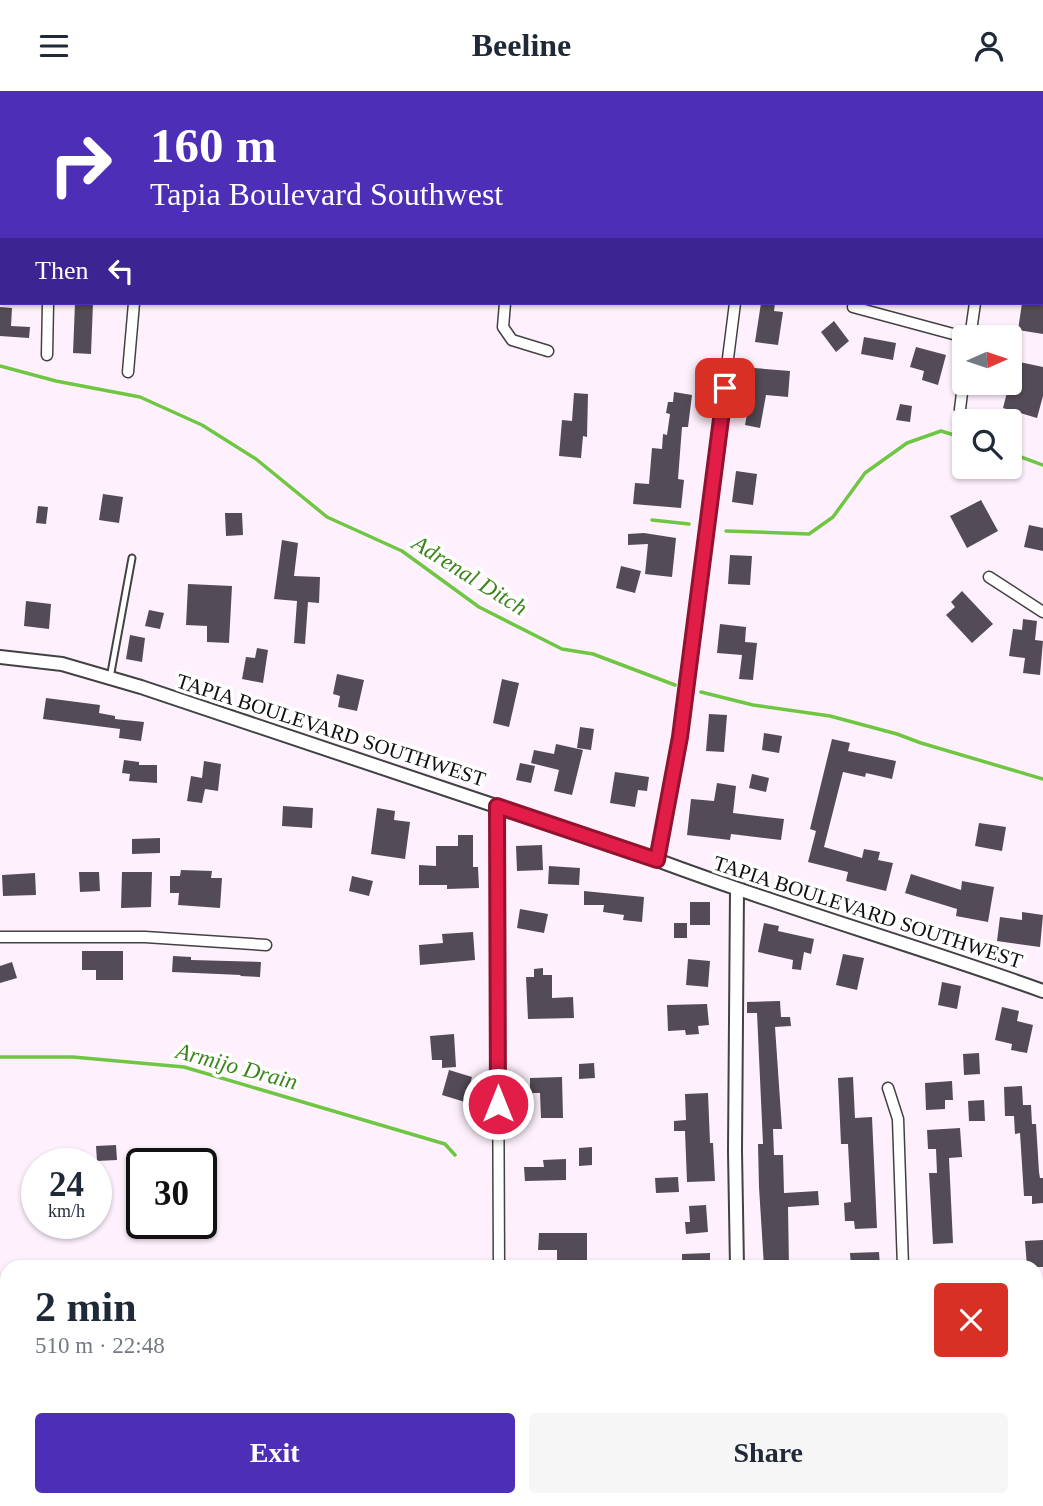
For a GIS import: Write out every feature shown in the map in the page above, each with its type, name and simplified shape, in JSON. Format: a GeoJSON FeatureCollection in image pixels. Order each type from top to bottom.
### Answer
{"type":"FeatureCollection","features":[{"type":"Feature","properties":{"kind":"street"},"geometry":{"type":"LineString","coordinates":[[47,355],[48,305]]}},
{"type":"Feature","properties":{"kind":"street"},"geometry":{"type":"LineString","coordinates":[[128,372],[134,305]]}},
{"type":"Feature","properties":{"kind":"street"},"geometry":{"type":"LineString","coordinates":[[505,305],[503,327],[512,340],[548,351]]}},
{"type":"Feature","properties":{"kind":"street"},"geometry":{"type":"LineString","coordinates":[[657,860],[680,737],[735,305]]}},
{"type":"Feature","properties":{"kind":"street"},"geometry":{"type":"LineString","coordinates":[[971,325],[975,305]]}},
{"type":"Feature","properties":{"kind":"street"},"geometry":{"type":"LineString","coordinates":[[853,307],[952,333]]}},
{"type":"Feature","properties":{"kind":"street"},"geometry":{"type":"LineString","coordinates":[[960,409],[962,395]]}},
{"type":"Feature","properties":{"kind":"street"},"geometry":{"type":"LineString","coordinates":[[989,577],[1043,612]]}},
{"type":"Feature","properties":{"kind":"street","name":"TAPIA BOULEVARD SOUTHWEST"},"geometry":{"type":"LineString","coordinates":[[0,657],[62,664],[275,730],[657,860],[737,890],[950,957],[1043,991]]}},
{"type":"Feature","properties":{"kind":"street"},"geometry":{"type":"LineString","coordinates":[[497,806],[499,1260]]}},
{"type":"Feature","properties":{"kind":"street"},"geometry":{"type":"LineString","coordinates":[[737,890],[737,1260]]}},
{"type":"Feature","properties":{"kind":"street"},"geometry":{"type":"LineString","coordinates":[[0,937],[145,937],[266,945]]}},
{"type":"Feature","properties":{"kind":"street"},"geometry":{"type":"LineString","coordinates":[[888,1089],[898,1119],[903,1260]]}},
{"type":"Feature","properties":{"kind":"lane"},"geometry":{"type":"LineString","coordinates":[[110,678],[132,558]]}},
{"type":"Feature","properties":{"kind":"building"},"geometry":{"type":"Polygon","coordinates":[[[75,305],[93,305],[91,354],[73,353],[75,305]]]}},
{"type":"Feature","properties":{"kind":"building"},"geometry":{"type":"Polygon","coordinates":[[[761,305],[775,305],[774,311],[783,312],[778,345],[755,342],[761,305]]]}},
{"type":"Feature","properties":{"kind":"building"},"geometry":{"type":"Polygon","coordinates":[[[1022,305],[1043,305],[1043,334],[1022,331],[1022,325],[1019,325],[1022,305]]]}},
{"type":"Feature","properties":{"kind":"building"},"geometry":{"type":"Polygon","coordinates":[[[0,307],[12,308],[11,326],[30,327],[29,338],[0,336],[0,307]]]}},
{"type":"Feature","properties":{"kind":"building"},"geometry":{"type":"Polygon","coordinates":[[[834,321],[849,341],[836,352],[821,332],[834,321]]]}},
{"type":"Feature","properties":{"kind":"building"},"geometry":{"type":"Polygon","coordinates":[[[864,337],[896,343],[893,360],[861,354],[864,337]]]}},
{"type":"Feature","properties":{"kind":"building"},"geometry":{"type":"Polygon","coordinates":[[[916,347],[946,355],[938,385],[922,380],[924,371],[910,367],[916,347]]]}},
{"type":"Feature","properties":{"kind":"building"},"geometry":{"type":"Polygon","coordinates":[[[1022,362],[1043,367],[1043,396],[1037,418],[1022,414],[1022,409],[1003,408],[1006,395],[1022,395],[1022,362]]]}},
{"type":"Feature","properties":{"kind":"building"},"geometry":{"type":"Polygon","coordinates":[[[754,368],[790,371],[788,397],[766,395],[760,428],[745,425],[748,408],[751,408],[754,368]]]}},
{"type":"Feature","properties":{"kind":"building"},"geometry":{"type":"Polygon","coordinates":[[[674,392],[692,395],[688,427],[682,427],[678,479],[684,480],[681,508],[633,504],[635,483],[649,484],[652,448],[662,449],[663,434],[667,435],[670,414],[666,413],[668,402],[673,402],[674,392]]]}},
{"type":"Feature","properties":{"kind":"building"},"geometry":{"type":"Polygon","coordinates":[[[574,393],[588,394],[587,437],[583,436],[581,458],[559,456],[562,420],[572,421],[574,393]]]}},
{"type":"Feature","properties":{"kind":"building"},"geometry":{"type":"Polygon","coordinates":[[[900,404],[912,406],[910,422],[896,420],[900,404]]]}},
{"type":"Feature","properties":{"kind":"building"},"geometry":{"type":"Polygon","coordinates":[[[736,471],[757,474],[753,505],[732,502],[736,471]]]}},
{"type":"Feature","properties":{"kind":"building"},"geometry":{"type":"Polygon","coordinates":[[[103,494],[123,497],[119,523],[99,520],[103,494]]]}},
{"type":"Feature","properties":{"kind":"building"},"geometry":{"type":"Polygon","coordinates":[[[981,500],[998,531],[967,548],[950,516],[981,500]]]}},
{"type":"Feature","properties":{"kind":"building"},"geometry":{"type":"Polygon","coordinates":[[[38,506],[48,507],[46,524],[36,523],[38,506]]]}},
{"type":"Feature","properties":{"kind":"building"},"geometry":{"type":"Polygon","coordinates":[[[225,513],[242,513],[243,535],[226,536],[225,513]]]}},
{"type":"Feature","properties":{"kind":"building"},"geometry":{"type":"Polygon","coordinates":[[[1029,525],[1043,528],[1043,551],[1024,547],[1029,525]]]}},
{"type":"Feature","properties":{"kind":"building"},"geometry":{"type":"Polygon","coordinates":[[[644,533],[676,538],[672,577],[645,574],[648,544],[628,545],[628,534],[644,533]]]}},
{"type":"Feature","properties":{"kind":"building"},"geometry":{"type":"Polygon","coordinates":[[[282,540],[298,543],[294,576],[320,577],[319,603],[308,602],[305,644],[294,643],[297,601],[274,599],[282,540]]]}},
{"type":"Feature","properties":{"kind":"building"},"geometry":{"type":"Polygon","coordinates":[[[730,555],[752,556],[750,585],[728,584],[730,555]]]}},
{"type":"Feature","properties":{"kind":"building"},"geometry":{"type":"Polygon","coordinates":[[[621,566],[641,571],[635,593],[616,588],[621,566]]]}},
{"type":"Feature","properties":{"kind":"building"},"geometry":{"type":"Polygon","coordinates":[[[188,584],[232,586],[229,643],[207,642],[207,626],[186,625],[188,584]]]}},
{"type":"Feature","properties":{"kind":"building"},"geometry":{"type":"Polygon","coordinates":[[[962,591],[993,624],[972,643],[946,615],[955,607],[951,602],[962,591]]]}},
{"type":"Feature","properties":{"kind":"building"},"geometry":{"type":"Polygon","coordinates":[[[26,601],[51,604],[49,629],[24,626],[26,601]]]}},
{"type":"Feature","properties":{"kind":"building"},"geometry":{"type":"Polygon","coordinates":[[[149,610],[164,613],[160,629],[145,626],[149,610]]]}},
{"type":"Feature","properties":{"kind":"building"},"geometry":{"type":"Polygon","coordinates":[[[1023,619],[1037,621],[1035,640],[1043,641],[1040,675],[1023,673],[1025,658],[1009,656],[1013,629],[1022,630],[1023,619]]]}},
{"type":"Feature","properties":{"kind":"building"},"geometry":{"type":"Polygon","coordinates":[[[720,624],[746,627],[745,642],[757,643],[753,680],[739,679],[742,655],[717,653],[720,624]]]}},
{"type":"Feature","properties":{"kind":"building"},"geometry":{"type":"Polygon","coordinates":[[[130,635],[145,638],[142,662],[126,659],[130,635]]]}},
{"type":"Feature","properties":{"kind":"building"},"geometry":{"type":"Polygon","coordinates":[[[257,648],[268,650],[263,683],[242,679],[246,657],[255,658],[257,648]]]}},
{"type":"Feature","properties":{"kind":"building"},"geometry":{"type":"Polygon","coordinates":[[[337,674],[364,680],[357,711],[338,707],[340,696],[333,694],[337,674]]]}},
{"type":"Feature","properties":{"kind":"building"},"geometry":{"type":"Polygon","coordinates":[[[502,679],[519,683],[509,727],[493,723],[502,679]]]}},
{"type":"Feature","properties":{"kind":"building"},"geometry":{"type":"Polygon","coordinates":[[[46,698],[100,705],[99,713],[115,716],[115,719],[144,722],[141,741],[119,738],[120,729],[43,719],[46,698]]]}},
{"type":"Feature","properties":{"kind":"building"},"geometry":{"type":"Polygon","coordinates":[[[709,714],[727,715],[724,752],[706,751],[709,714]]]}},
{"type":"Feature","properties":{"kind":"building"},"geometry":{"type":"Polygon","coordinates":[[[580,727],[594,729],[591,750],[577,748],[580,727]]]}},
{"type":"Feature","properties":{"kind":"building"},"geometry":{"type":"Polygon","coordinates":[[[764,733],[782,736],[779,753],[762,750],[764,733]]]}},
{"type":"Feature","properties":{"kind":"building"},"geometry":{"type":"Polygon","coordinates":[[[832,739],[850,743],[848,751],[896,761],[892,779],[866,773],[865,777],[843,772],[824,847],[862,858],[864,849],[880,852],[878,860],[893,863],[886,891],[846,881],[848,872],[808,862],[816,831],[810,829],[832,739]]]}},
{"type":"Feature","properties":{"kind":"building"},"geometry":{"type":"Polygon","coordinates":[[[556,744],[583,750],[572,795],[554,791],[559,770],[531,763],[534,750],[554,754],[556,744]]]}},
{"type":"Feature","properties":{"kind":"building"},"geometry":{"type":"Polygon","coordinates":[[[124,760],[139,762],[139,765],[157,765],[157,783],[129,781],[130,774],[122,773],[124,760]]]}},
{"type":"Feature","properties":{"kind":"building"},"geometry":{"type":"Polygon","coordinates":[[[204,761],[221,764],[218,791],[205,789],[202,803],[187,801],[191,776],[202,778],[204,761]]]}},
{"type":"Feature","properties":{"kind":"building"},"geometry":{"type":"Polygon","coordinates":[[[520,763],[535,766],[531,783],[516,780],[520,763]]]}},
{"type":"Feature","properties":{"kind":"building"},"geometry":{"type":"Polygon","coordinates":[[[615,772],[649,777],[647,791],[638,790],[635,807],[610,803],[615,772]]]}},
{"type":"Feature","properties":{"kind":"building"},"geometry":{"type":"Polygon","coordinates":[[[752,774],[769,778],[766,792],[749,788],[752,774]]]}},
{"type":"Feature","properties":{"kind":"building"},"geometry":{"type":"Polygon","coordinates":[[[717,783],[736,786],[733,813],[784,819],[781,840],[731,834],[730,840],[687,835],[691,799],[714,801],[717,783]]]}},
{"type":"Feature","properties":{"kind":"building"},"geometry":{"type":"Polygon","coordinates":[[[283,806],[313,808],[312,828],[282,826],[283,806]]]}},
{"type":"Feature","properties":{"kind":"building"},"geometry":{"type":"Polygon","coordinates":[[[377,808],[395,811],[394,820],[410,822],[405,859],[371,854],[377,808]]]}},
{"type":"Feature","properties":{"kind":"building"},"geometry":{"type":"Polygon","coordinates":[[[979,823],[1006,827],[1002,851],[975,846],[979,823]]]}},
{"type":"Feature","properties":{"kind":"building"},"geometry":{"type":"Polygon","coordinates":[[[458,835],[473,835],[473,867],[478,867],[479,888],[447,889],[447,885],[419,885],[419,865],[436,866],[436,846],[458,846],[458,835]]]}},
{"type":"Feature","properties":{"kind":"building"},"geometry":{"type":"Polygon","coordinates":[[[160,838],[160,853],[132,854],[132,839],[160,838]]]}},
{"type":"Feature","properties":{"kind":"building"},"geometry":{"type":"Polygon","coordinates":[[[542,845],[543,870],[517,871],[516,846],[542,845]]]}},
{"type":"Feature","properties":{"kind":"building"},"geometry":{"type":"Polygon","coordinates":[[[549,866],[580,868],[579,885],[548,884],[549,866]]]}},
{"type":"Feature","properties":{"kind":"building"},"geometry":{"type":"Polygon","coordinates":[[[181,870],[212,871],[211,878],[222,878],[220,908],[178,905],[179,893],[170,893],[170,876],[180,876],[181,870]]]}},
{"type":"Feature","properties":{"kind":"building"},"geometry":{"type":"Polygon","coordinates":[[[79,872],[99,872],[100,891],[80,892],[79,872]]]}},
{"type":"Feature","properties":{"kind":"building"},"geometry":{"type":"Polygon","coordinates":[[[122,872],[152,872],[151,907],[121,908],[122,872]]]}},
{"type":"Feature","properties":{"kind":"building"},"geometry":{"type":"Polygon","coordinates":[[[35,873],[36,895],[3,896],[2,875],[35,873]]]}},
{"type":"Feature","properties":{"kind":"building"},"geometry":{"type":"Polygon","coordinates":[[[911,874],[961,890],[962,881],[994,887],[988,922],[956,916],[957,909],[905,893],[911,874]]]}},
{"type":"Feature","properties":{"kind":"building"},"geometry":{"type":"Polygon","coordinates":[[[352,876],[373,881],[369,896],[349,891],[352,876]]]}},
{"type":"Feature","properties":{"kind":"building"},"geometry":{"type":"Polygon","coordinates":[[[584,891],[644,897],[642,922],[623,920],[624,915],[603,912],[604,905],[584,905],[584,891]]]}},
{"type":"Feature","properties":{"kind":"building"},"geometry":{"type":"Polygon","coordinates":[[[690,902],[710,902],[710,925],[690,925],[690,902]]]}},
{"type":"Feature","properties":{"kind":"building"},"geometry":{"type":"Polygon","coordinates":[[[520,909],[548,914],[544,933],[517,928],[520,909]]]}},
{"type":"Feature","properties":{"kind":"building"},"geometry":{"type":"Polygon","coordinates":[[[1022,912],[1043,915],[1040,947],[997,941],[1000,917],[1022,920],[1022,912]]]}},
{"type":"Feature","properties":{"kind":"building"},"geometry":{"type":"Polygon","coordinates":[[[674,923],[687,923],[687,938],[674,938],[674,923]]]}},
{"type":"Feature","properties":{"kind":"building"},"geometry":{"type":"Polygon","coordinates":[[[764,923],[779,926],[778,931],[814,939],[811,954],[804,952],[801,970],[792,969],[793,960],[758,952],[764,923]]]}},
{"type":"Feature","properties":{"kind":"building"},"geometry":{"type":"Polygon","coordinates":[[[473,932],[475,960],[420,965],[419,945],[443,943],[442,934],[473,932]]]}},
{"type":"Feature","properties":{"kind":"building"},"geometry":{"type":"Polygon","coordinates":[[[82,951],[123,951],[123,980],[96,980],[96,970],[82,970],[82,951]]]}},
{"type":"Feature","properties":{"kind":"building"},"geometry":{"type":"Polygon","coordinates":[[[843,954],[864,958],[857,990],[836,985],[843,954]]]}},
{"type":"Feature","properties":{"kind":"building"},"geometry":{"type":"Polygon","coordinates":[[[173,956],[191,957],[191,960],[261,962],[260,977],[172,972],[173,956]]]}},
{"type":"Feature","properties":{"kind":"building"},"geometry":{"type":"Polygon","coordinates":[[[688,959],[710,961],[708,987],[686,985],[688,959]]]}},
{"type":"Feature","properties":{"kind":"building"},"geometry":{"type":"Polygon","coordinates":[[[12,962],[17,978],[0,983],[0,966],[12,962]]]}},
{"type":"Feature","properties":{"kind":"building"},"geometry":{"type":"Polygon","coordinates":[[[543,968],[543,975],[552,975],[552,998],[573,997],[574,1018],[528,1019],[526,977],[534,977],[534,969],[543,968]]]}},
{"type":"Feature","properties":{"kind":"building"},"geometry":{"type":"Polygon","coordinates":[[[942,982],[961,986],[957,1009],[938,1005],[942,982]]]}},
{"type":"Feature","properties":{"kind":"building"},"geometry":{"type":"Polygon","coordinates":[[[780,1001],[781,1017],[790,1017],[791,1026],[775,1027],[782,1129],[773,1129],[774,1155],[783,1155],[784,1193],[818,1191],[819,1205],[788,1207],[789,1260],[764,1260],[759,1187],[758,1144],[763,1144],[757,1013],[747,1013],[747,1002],[780,1001]]]}},
{"type":"Feature","properties":{"kind":"building"},"geometry":{"type":"Polygon","coordinates":[[[707,1004],[709,1025],[698,1026],[699,1034],[686,1035],[685,1030],[668,1031],[667,1005],[707,1004]]]}},
{"type":"Feature","properties":{"kind":"building"},"geometry":{"type":"Polygon","coordinates":[[[1002,1007],[1019,1011],[1017,1021],[1033,1025],[1027,1053],[1011,1050],[1012,1044],[995,1040],[1002,1007]]]}},
{"type":"Feature","properties":{"kind":"building"},"geometry":{"type":"Polygon","coordinates":[[[454,1034],[456,1067],[442,1068],[442,1060],[432,1060],[430,1036],[454,1034]]]}},
{"type":"Feature","properties":{"kind":"building"},"geometry":{"type":"Polygon","coordinates":[[[979,1053],[980,1074],[964,1075],[963,1054],[979,1053]]]}},
{"type":"Feature","properties":{"kind":"building"},"geometry":{"type":"Polygon","coordinates":[[[594,1063],[595,1078],[579,1079],[579,1064],[594,1063]]]}},
{"type":"Feature","properties":{"kind":"building"},"geometry":{"type":"Polygon","coordinates":[[[449,1070],[472,1077],[465,1102],[442,1095],[449,1070]]]}},
{"type":"Feature","properties":{"kind":"building"},"geometry":{"type":"Polygon","coordinates":[[[562,1077],[563,1118],[541,1118],[540,1093],[530,1093],[530,1078],[562,1077]]]}},
{"type":"Feature","properties":{"kind":"building"},"geometry":{"type":"Polygon","coordinates":[[[853,1077],[855,1118],[872,1117],[877,1228],[855,1229],[854,1221],[845,1221],[844,1203],[851,1202],[848,1144],[841,1144],[838,1078],[853,1077]]]}},
{"type":"Feature","properties":{"kind":"building"},"geometry":{"type":"Polygon","coordinates":[[[952,1081],[953,1100],[945,1100],[945,1109],[926,1110],[925,1083],[952,1081]]]}},
{"type":"Feature","properties":{"kind":"building"},"geometry":{"type":"Polygon","coordinates":[[[1022,1086],[1023,1105],[1031,1105],[1032,1124],[1036,1124],[1039,1172],[1040,1178],[1043,1178],[1043,1203],[1032,1204],[1032,1196],[1024,1196],[1020,1133],[1015,1134],[1014,1116],[1005,1116],[1004,1087],[1022,1086]]]}},
{"type":"Feature","properties":{"kind":"building"},"geometry":{"type":"Polygon","coordinates":[[[708,1093],[715,1181],[687,1182],[685,1131],[674,1131],[674,1121],[686,1120],[685,1094],[708,1093]]]}},
{"type":"Feature","properties":{"kind":"building"},"geometry":{"type":"Polygon","coordinates":[[[984,1100],[985,1121],[969,1121],[968,1101],[984,1100]]]}},
{"type":"Feature","properties":{"kind":"building"},"geometry":{"type":"Polygon","coordinates":[[[960,1128],[962,1157],[949,1158],[953,1243],[933,1244],[929,1173],[937,1173],[936,1149],[928,1149],[927,1130],[960,1128]]]}},
{"type":"Feature","properties":{"kind":"building"},"geometry":{"type":"Polygon","coordinates":[[[116,1145],[117,1160],[112,1160],[112,1148],[96,1146],[116,1145]]]}},
{"type":"Feature","properties":{"kind":"building"},"geometry":{"type":"Polygon","coordinates":[[[592,1147],[592,1165],[579,1166],[579,1148],[592,1147]]]}},
{"type":"Feature","properties":{"kind":"building"},"geometry":{"type":"Polygon","coordinates":[[[566,1159],[566,1180],[525,1181],[524,1167],[544,1167],[543,1160],[566,1159]]]}},
{"type":"Feature","properties":{"kind":"building"},"geometry":{"type":"Polygon","coordinates":[[[678,1177],[679,1192],[656,1193],[655,1178],[678,1177]]]}},
{"type":"Feature","properties":{"kind":"building"},"geometry":{"type":"Polygon","coordinates":[[[706,1205],[708,1232],[686,1234],[685,1222],[690,1222],[689,1206],[706,1205]]]}},
{"type":"Feature","properties":{"kind":"building"},"geometry":{"type":"Polygon","coordinates":[[[539,1233],[587,1233],[587,1260],[557,1260],[557,1250],[538,1250],[539,1233]]]}},
{"type":"Feature","properties":{"kind":"building"},"geometry":{"type":"Polygon","coordinates":[[[1043,1240],[1043,1260],[1026,1260],[1025,1241],[1043,1240]]]}},
{"type":"Feature","properties":{"kind":"building"},"geometry":{"type":"Polygon","coordinates":[[[879,1252],[880,1260],[850,1260],[850,1253],[879,1252]]]}},
{"type":"Feature","properties":{"kind":"building"},"geometry":{"type":"Polygon","coordinates":[[[710,1253],[710,1260],[682,1260],[682,1254],[710,1253]]]}},
{"type":"Feature","properties":{"kind":"waterway","name":"Adrenal Ditch"},"geometry":{"type":"LineString","coordinates":[[0,366],[56,381],[140,397],[202,425],[256,459],[327,517],[402,551],[479,607],[562,649],[593,654],[675,685]]}},
{"type":"Feature","properties":{"kind":"waterway"},"geometry":{"type":"LineString","coordinates":[[726,531],[809,534],[833,517],[865,473],[907,443],[941,431],[952,434]]}},
{"type":"Feature","properties":{"kind":"waterway"},"geometry":{"type":"LineString","coordinates":[[1022,457],[1043,465]]}},
{"type":"Feature","properties":{"kind":"waterway"},"geometry":{"type":"LineString","coordinates":[[652,520],[689,524]]}},
{"type":"Feature","properties":{"kind":"waterway","name":"Adrenal Ditch"},"geometry":{"type":"LineString","coordinates":[[701,692],[753,705],[830,716],[1043,779]]}},
{"type":"Feature","properties":{"kind":"waterway","name":"Armijo Drain"},"geometry":{"type":"LineString","coordinates":[[0,1057],[73,1057],[184,1067],[445,1144],[455,1155]]}},
{"type":"Feature","properties":{"kind":"route"},"geometry":{"type":"LineString","coordinates":[[498,1104],[497,806],[657,860],[680,737],[725,388]]}}]}
